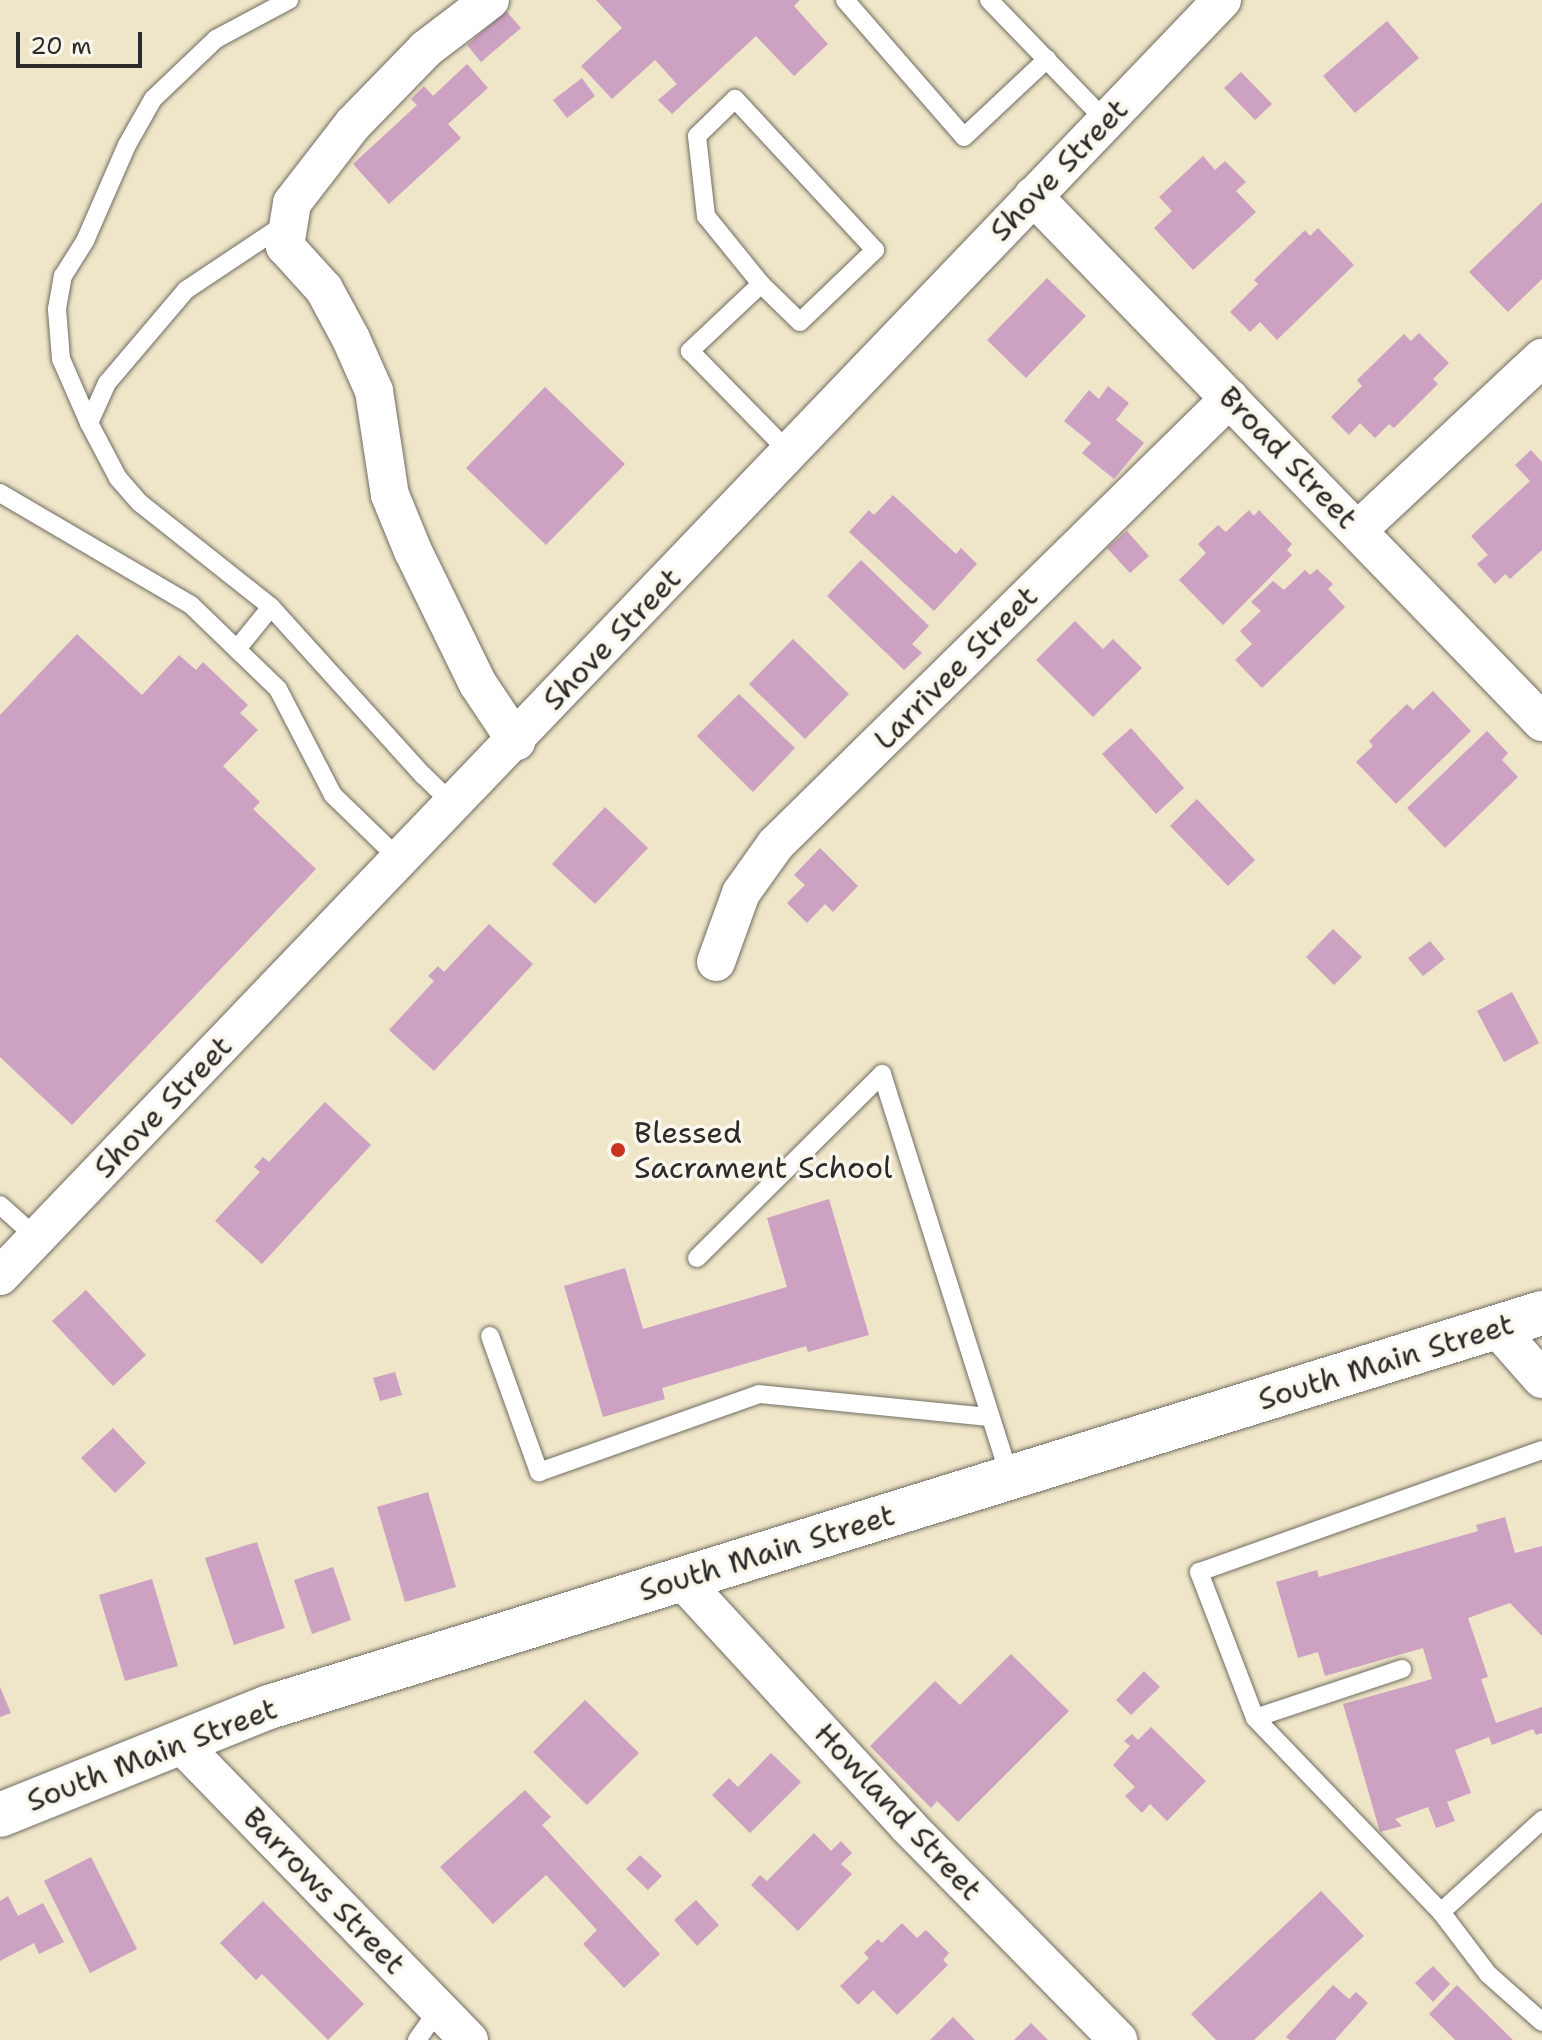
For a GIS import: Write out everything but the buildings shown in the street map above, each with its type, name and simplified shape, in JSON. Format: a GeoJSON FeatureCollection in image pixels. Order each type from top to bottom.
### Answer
{"type":"FeatureCollection","features":[{"type":"Feature","properties":{"kind":"main road","name":"South Main Street"},"geometry":{"type":"LineString","coordinates":[[0,1815],[269,1707],[1542,1313]]}},
{"type":"Feature","properties":{"kind":"street"},"geometry":{"type":"LineString","coordinates":[[490,0],[426,49],[353,124],[292,203],[285,246],[324,289],[374,391],[390,495],[413,551],[478,684],[516,741]]}},
{"type":"Feature","properties":{"kind":"street","name":"Shove Street"},"geometry":{"type":"LineString","coordinates":[[0,1276],[516,741],[1222,0]]}},
{"type":"Feature","properties":{"kind":"street","name":"Broad Street"},"geometry":{"type":"LineString","coordinates":[[1033,196],[1542,722]]}},
{"type":"Feature","properties":{"kind":"street"},"geometry":{"type":"LineString","coordinates":[[1358,530],[1542,358]]}},
{"type":"Feature","properties":{"kind":"street","name":"Larrivee Street"},"geometry":{"type":"LineString","coordinates":[[716,962],[741,893],[776,844],[1230,398]]}},
{"type":"Feature","properties":{"kind":"street"},"geometry":{"type":"LineString","coordinates":[[1497,1328],[1542,1379]]}},
{"type":"Feature","properties":{"kind":"street","name":"Howland Street"},"geometry":{"type":"LineString","coordinates":[[682,1580],[908,1826],[1118,2040]]}},
{"type":"Feature","properties":{"kind":"street","name":"Barrows Street"},"geometry":{"type":"LineString","coordinates":[[179,1742],[469,2040]]}},
{"type":"Feature","properties":{"kind":"lane"},"geometry":{"type":"LineString","coordinates":[[289,0],[216,39],[153,99],[127,145],[85,241],[63,276],[57,309],[61,359],[118,478],[140,503],[271,607],[423,775],[454,805]]}},
{"type":"Feature","properties":{"kind":"lane"},"geometry":{"type":"LineString","coordinates":[[845,0],[964,137],[1047,59]]}},
{"type":"Feature","properties":{"kind":"lane"},"geometry":{"type":"LineString","coordinates":[[989,0],[1106,121]]}},
{"type":"Feature","properties":{"kind":"lane"},"geometry":{"type":"LineString","coordinates":[[735,99],[875,250],[800,322],[761,284],[706,216],[697,136],[735,99]]}},
{"type":"Feature","properties":{"kind":"lane"},"geometry":{"type":"LineString","coordinates":[[89,423],[107,383],[186,290],[289,222]]}},
{"type":"Feature","properties":{"kind":"lane"},"geometry":{"type":"LineString","coordinates":[[761,284],[690,351],[789,452]]}},
{"type":"Feature","properties":{"kind":"lane"},"geometry":{"type":"LineString","coordinates":[[0,493],[191,605],[278,689],[333,795],[400,860]]}},
{"type":"Feature","properties":{"kind":"lane"},"geometry":{"type":"LineString","coordinates":[[237,649],[271,607]]}},
{"type":"Feature","properties":{"kind":"lane"},"geometry":{"type":"LineString","coordinates":[[697,1258],[882,1074],[1010,1478]]}},
{"type":"Feature","properties":{"kind":"lane"},"geometry":{"type":"LineString","coordinates":[[0,1205],[37,1238]]}},
{"type":"Feature","properties":{"kind":"lane"},"geometry":{"type":"LineString","coordinates":[[490,1336],[539,1472],[759,1394],[990,1417]]}},
{"type":"Feature","properties":{"kind":"lane"},"geometry":{"type":"LineString","coordinates":[[1542,1450],[1199,1572],[1255,1718],[1441,1912],[1488,1974],[1542,2022]]}},
{"type":"Feature","properties":{"kind":"lane"},"geometry":{"type":"LineString","coordinates":[[1255,1718],[1402,1669]]}},
{"type":"Feature","properties":{"kind":"lane"},"geometry":{"type":"LineString","coordinates":[[1441,1912],[1542,1820]]}},
{"type":"Feature","properties":{"kind":"lane"},"geometry":{"type":"LineString","coordinates":[[417,2040],[439,2009]]}},
{"type":"Feature","properties":{"kind":"place","name":"Blessed Sacrament School"},"geometry":{"type":"Point","coordinates":[618,1150]}}]}
